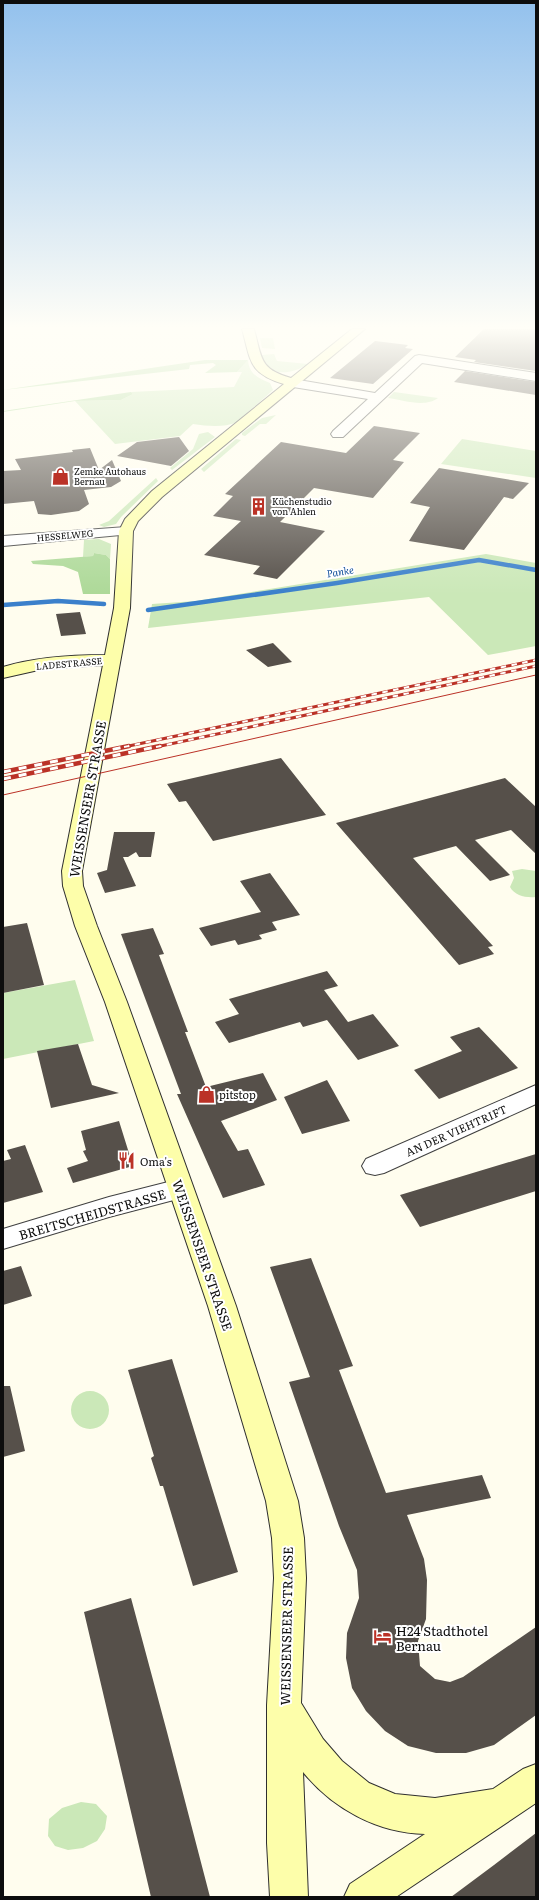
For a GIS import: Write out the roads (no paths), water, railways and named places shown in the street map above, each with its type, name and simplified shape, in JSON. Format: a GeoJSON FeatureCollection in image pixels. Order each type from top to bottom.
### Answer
{"type":"FeatureCollection","features":[{"type":"Feature","properties":{"kind":"main road"},"geometry":{"type":"LineString","coordinates":[[126,531],[132,519],[150,500],[251,418]]}},
{"type":"Feature","properties":{"kind":"main road","name":"WEISSENSEER STRASSE"},"geometry":{"type":"LineString","coordinates":[[126,531],[122,608],[72,871],[73,886],[86,926],[119,1010],[180,1189],[222,1306],[282,1501],[288,1538],[290,1578],[284,1705],[286,1843],[289,1897]]}},
{"type":"Feature","properties":{"kind":"main road","name":"LADESTRASSE"},"geometry":{"type":"LineString","coordinates":[[3,673],[35,665],[112,660]]}},
{"type":"Feature","properties":{"kind":"main road"},"geometry":{"type":"LineString","coordinates":[[284,1705],[307,1748],[325,1771],[352,1795],[368,1803],[395,1814],[424,1817],[455,1816],[500,1806]]}},
{"type":"Feature","properties":{"kind":"main road"},"geometry":{"type":"LineString","coordinates":[[363,1897],[536,1782]]}},
{"type":"Feature","properties":{"kind":"street"},"geometry":{"type":"LineString","coordinates":[[338,434],[356,418]]}},
{"type":"Feature","properties":{"kind":"street","name":"HESSELWEG"},"geometry":{"type":"LineString","coordinates":[[3,541],[126,531]]}},
{"type":"Feature","properties":{"kind":"street","name":"AN DER VIEHTRIFT"},"geometry":{"type":"LineString","coordinates":[[375,1166],[536,1094]]}},
{"type":"Feature","properties":{"kind":"street","name":"BREITSCHEIDSTRASSE"},"geometry":{"type":"LineString","coordinates":[[3,1239],[109,1207],[180,1189]]}},
{"type":"Feature","properties":{"kind":"waterway","name":"Panke"},"geometry":{"type":"LineString","coordinates":[[148,610],[337,583],[479,560],[536,570]]}},
{"type":"Feature","properties":{"kind":"waterway","name":"Panke"},"geometry":{"type":"LineString","coordinates":[[3,605],[58,601],[104,604]]}},
{"type":"Feature","properties":{"kind":"tram line"},"geometry":{"type":"LineString","coordinates":[[3,795],[536,675]]}},
{"type":"Feature","properties":{"kind":"railway"},"geometry":{"type":"LineString","coordinates":[[124,747],[536,660]]}},
{"type":"Feature","properties":{"kind":"railway"},"geometry":{"type":"LineString","coordinates":[[156,747],[536,666]]}},
{"type":"Feature","properties":{"kind":"railway"},"geometry":{"type":"LineString","coordinates":[[3,772],[129,746]]}},
{"type":"Feature","properties":{"kind":"railway"},"geometry":{"type":"LineString","coordinates":[[3,779],[160,746]]}},
{"type":"Feature","properties":{"kind":"place","name":"Zemke Autohaus Bernau"},"geometry":{"type":"Point","coordinates":[61,476]}},
{"type":"Feature","properties":{"kind":"place","name":"Küchenstudio von Ahlen"},"geometry":{"type":"Point","coordinates":[259,506]}},
{"type":"Feature","properties":{"kind":"place","name":"pitstop"},"geometry":{"type":"Point","coordinates":[206,1094]}},
{"type":"Feature","properties":{"kind":"place","name":"Oma's"},"geometry":{"type":"Point","coordinates":[127,1161]}},
{"type":"Feature","properties":{"kind":"place","name":"H24 Stadthotel Bernau"},"geometry":{"type":"Point","coordinates":[383,1637]}}]}
